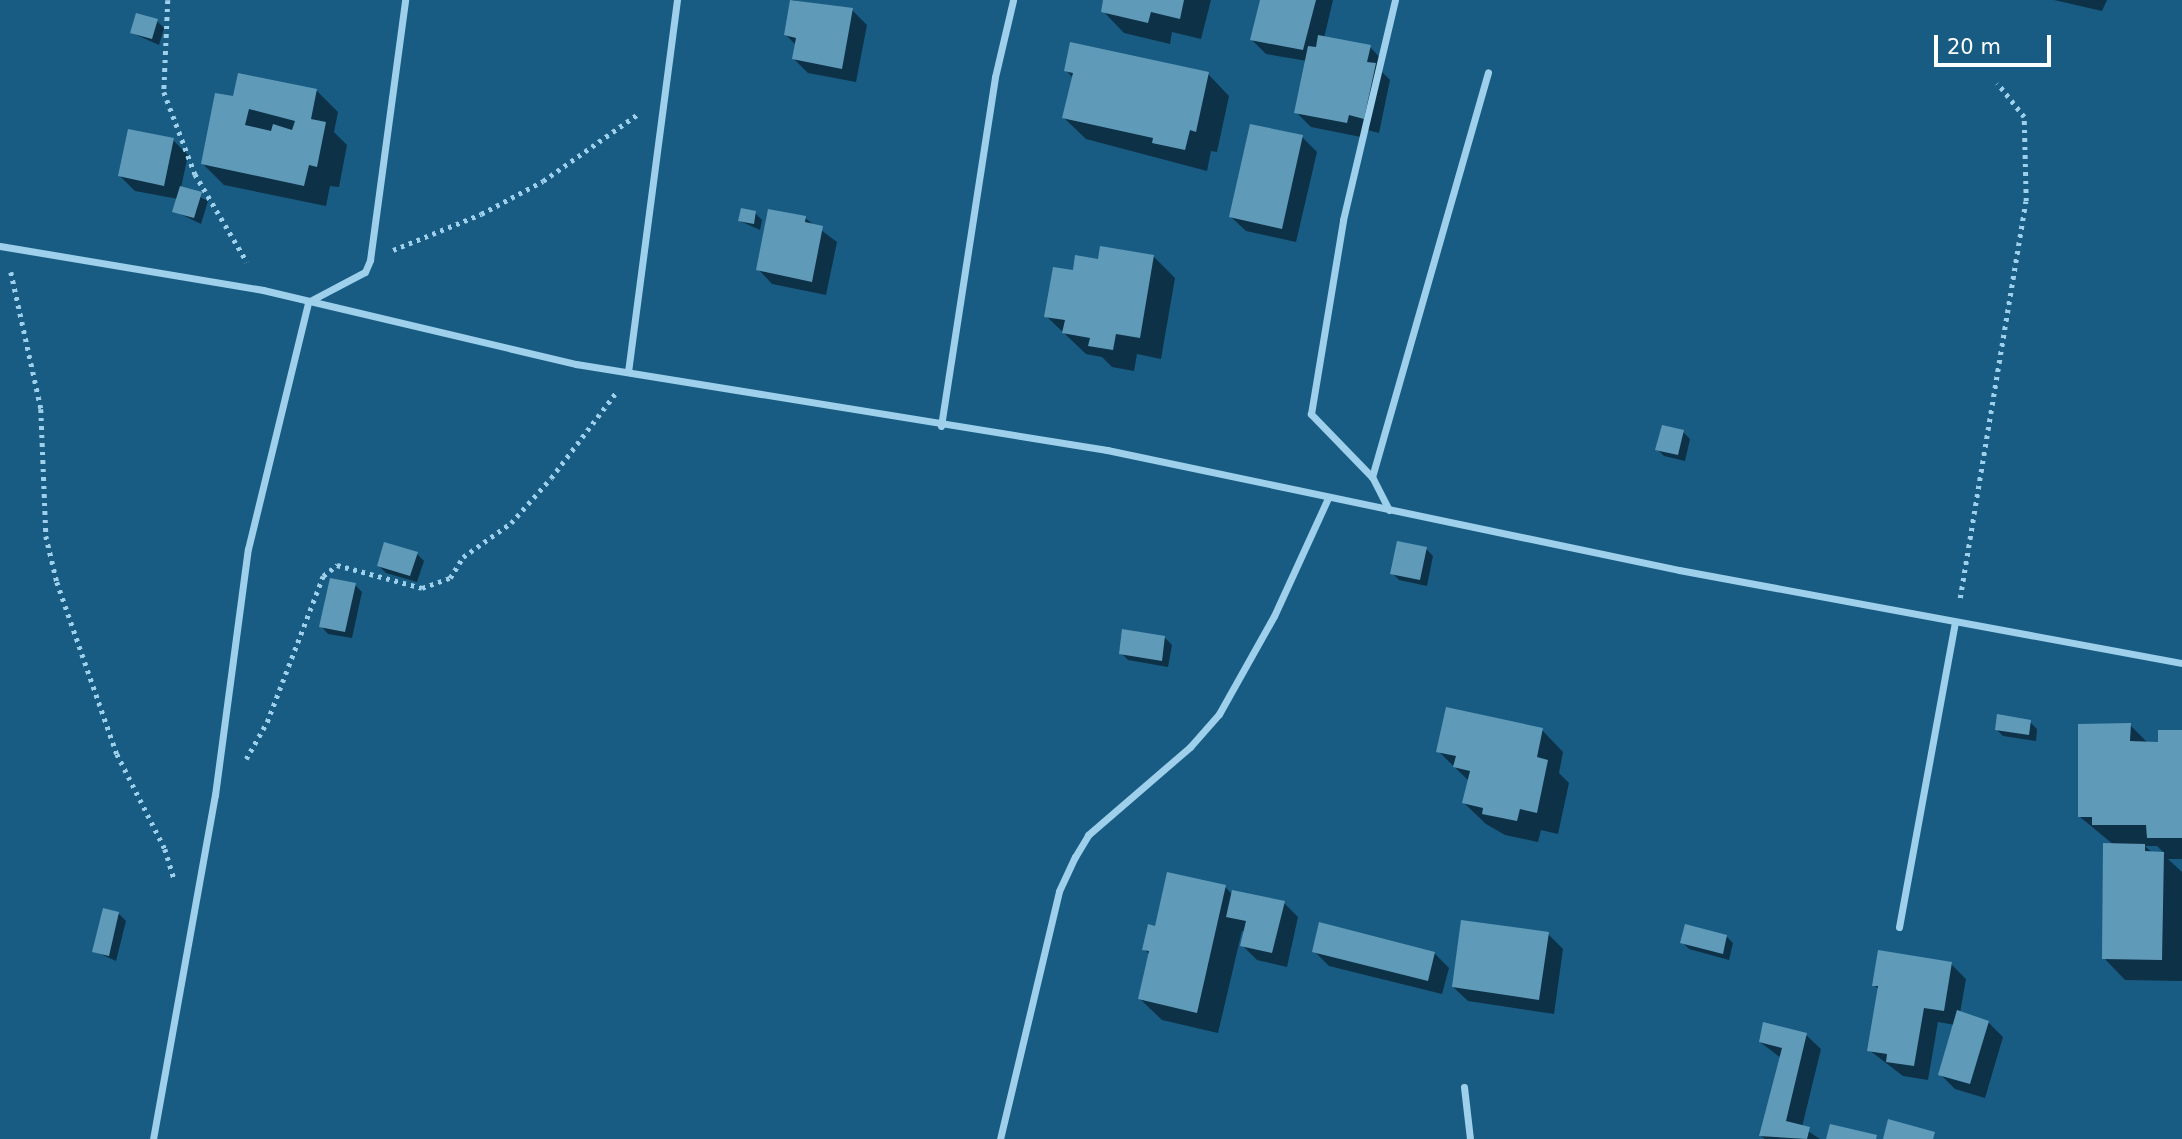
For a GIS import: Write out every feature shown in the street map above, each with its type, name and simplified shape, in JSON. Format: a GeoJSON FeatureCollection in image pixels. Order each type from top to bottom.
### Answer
{"type":"FeatureCollection","features":[{"type":"Feature","properties":{"kind":"street"},"geometry":{"type":"LineString","coordinates":[[153,1139],[215,795],[248,549],[308,302],[365,272],[370,260],[405,0]]}},
{"type":"Feature","properties":{"kind":"street"},"geometry":{"type":"LineString","coordinates":[[628,372],[677,0]]}},
{"type":"Feature","properties":{"kind":"street"},"geometry":{"type":"LineString","coordinates":[[941,426],[995,77],[1013,0]]}},
{"type":"Feature","properties":{"kind":"street"},"geometry":{"type":"LineString","coordinates":[[1390,510],[1372,477],[1311,414],[1343,220],[1395,0]]}},
{"type":"Feature","properties":{"kind":"street"},"geometry":{"type":"LineString","coordinates":[[1372,477],[1488,72]]}},
{"type":"Feature","properties":{"kind":"street"},"geometry":{"type":"LineString","coordinates":[[1,246],[263,290],[628,372],[941,426],[1107,450],[1328,498],[1955,623],[2182,663]]}},
{"type":"Feature","properties":{"kind":"street"},"geometry":{"type":"LineString","coordinates":[[1000,1139],[1059,891],[1075,857],[1088,835],[1190,747],[1219,714],[1274,617],[1328,498]]}},
{"type":"Feature","properties":{"kind":"street"},"geometry":{"type":"LineString","coordinates":[[1899,927],[1955,623]]}},
{"type":"Feature","properties":{"kind":"street"},"geometry":{"type":"LineString","coordinates":[[1464,1087],[1470,1139]]}},
{"type":"Feature","properties":{"kind":"path"},"geometry":{"type":"LineString","coordinates":[[169,0],[164,92],[178,137],[263,290]]}},
{"type":"Feature","properties":{"kind":"path"},"geometry":{"type":"LineString","coordinates":[[1955,623],[2026,201],[2024,117],[1997,83]]}},
{"type":"Feature","properties":{"kind":"path"},"geometry":{"type":"LineString","coordinates":[[370,260],[481,215],[543,181],[642,112],[664,90]]}},
{"type":"Feature","properties":{"kind":"path"},"geometry":{"type":"LineString","coordinates":[[1,246],[41,409],[46,536],[57,582],[117,754],[165,849],[176,886]]}},
{"type":"Feature","properties":{"kind":"path"},"geometry":{"type":"LineString","coordinates":[[243,764],[267,722],[323,576],[337,565],[422,588],[450,578],[463,557],[511,523],[551,478],[602,416],[628,372]]}},
{"type":"Feature","properties":{"kind":"building"},"geometry":{"type":"Polygon","coordinates":[[[790,0],[853,8],[842,69],[792,59],[796,38],[784,35],[790,0]]]}},
{"type":"Feature","properties":{"kind":"building"},"geometry":{"type":"Polygon","coordinates":[[[1103,0],[1184,0],[1180,19],[1151,12],[1148,23],[1101,12],[1103,0]]]}},
{"type":"Feature","properties":{"kind":"building"},"geometry":{"type":"Polygon","coordinates":[[[1260,0],[1316,0],[1303,50],[1250,40],[1260,0]]]}},
{"type":"Feature","properties":{"kind":"building"},"geometry":{"type":"Polygon","coordinates":[[[136,13],[158,19],[152,39],[130,33],[136,13]]]}},
{"type":"Feature","properties":{"kind":"building"},"geometry":{"type":"Polygon","coordinates":[[[1318,35],[1371,45],[1367,62],[1376,63],[1364,119],[1349,115],[1347,123],[1294,113],[1308,46],[1316,47],[1318,35]]]}},
{"type":"Feature","properties":{"kind":"building"},"geometry":{"type":"Polygon","coordinates":[[[1070,42],[1209,72],[1196,132],[1190,130],[1185,150],[1152,143],[1153,138],[1062,118],[1073,73],[1064,71],[1070,42]]]}},
{"type":"Feature","properties":{"kind":"building"},"geometry":{"type":"Polygon","coordinates":[[[238,73],[317,89],[311,119],[326,122],[317,167],[309,165],[304,186],[201,164],[215,93],[233,96],[238,73]],[[249,109],[245,125],[271,131],[273,124],[292,130],[295,121],[249,109]]]}},
{"type":"Feature","properties":{"kind":"building"},"geometry":{"type":"Polygon","coordinates":[[[1250,124],[1303,135],[1282,229],[1229,217],[1250,124]]]}},
{"type":"Feature","properties":{"kind":"building"},"geometry":{"type":"Polygon","coordinates":[[[128,129],[174,138],[164,186],[118,176],[128,129]]]}},
{"type":"Feature","properties":{"kind":"building"},"geometry":{"type":"Polygon","coordinates":[[[180,186],[202,192],[194,218],[172,212],[180,186]]]}},
{"type":"Feature","properties":{"kind":"building"},"geometry":{"type":"Polygon","coordinates":[[[741,208],[756,211],[754,224],[738,221],[741,208]]]}},
{"type":"Feature","properties":{"kind":"building"},"geometry":{"type":"Polygon","coordinates":[[[768,209],[806,216],[805,222],[823,226],[812,282],[756,270],[768,209]]]}},
{"type":"Feature","properties":{"kind":"building"},"geometry":{"type":"Polygon","coordinates":[[[1100,246],[1154,255],[1140,338],[1116,334],[1113,350],[1088,346],[1090,338],[1062,333],[1065,320],[1044,317],[1053,267],[1073,270],[1075,255],[1098,259],[1100,246]]]}},
{"type":"Feature","properties":{"kind":"building"},"geometry":{"type":"Polygon","coordinates":[[[1662,425],[1684,430],[1678,455],[1655,450],[1662,425]]]}},
{"type":"Feature","properties":{"kind":"building"},"geometry":{"type":"Polygon","coordinates":[[[1397,541],[1427,547],[1420,580],[1390,574],[1397,541]]]}},
{"type":"Feature","properties":{"kind":"building"},"geometry":{"type":"Polygon","coordinates":[[[384,542],[418,552],[410,576],[377,566],[384,542]]]}},
{"type":"Feature","properties":{"kind":"building"},"geometry":{"type":"Polygon","coordinates":[[[330,578],[356,583],[345,632],[319,627],[330,578]]]}},
{"type":"Feature","properties":{"kind":"building"},"geometry":{"type":"Polygon","coordinates":[[[1122,629],[1165,636],[1162,661],[1119,654],[1122,629]]]}},
{"type":"Feature","properties":{"kind":"building"},"geometry":{"type":"Polygon","coordinates":[[[1446,707],[1543,728],[1537,757],[1548,760],[1537,813],[1520,809],[1517,821],[1482,814],[1483,808],[1462,803],[1470,771],[1453,767],[1456,756],[1436,752],[1446,707]]]}},
{"type":"Feature","properties":{"kind":"building"},"geometry":{"type":"Polygon","coordinates":[[[1997,714],[2031,720],[2029,735],[1995,730],[1997,714]]]}},
{"type":"Feature","properties":{"kind":"building"},"geometry":{"type":"Polygon","coordinates":[[[2131,723],[2130,741],[2158,742],[2158,730],[2182,730],[2182,838],[2147,838],[2146,825],[2092,825],[2092,817],[2078,817],[2078,724],[2131,723]]]}},
{"type":"Feature","properties":{"kind":"building"},"geometry":{"type":"Polygon","coordinates":[[[2103,843],[2145,844],[2145,851],[2164,852],[2162,960],[2102,959],[2103,843]]]}},
{"type":"Feature","properties":{"kind":"building"},"geometry":{"type":"Polygon","coordinates":[[[1167,872],[1226,885],[1197,1013],[1138,999],[1149,951],[1142,950],[1148,924],[1155,926],[1167,872]]]}},
{"type":"Feature","properties":{"kind":"building"},"geometry":{"type":"Polygon","coordinates":[[[1232,890],[1285,901],[1272,953],[1240,946],[1246,921],[1226,917],[1232,890]]]}},
{"type":"Feature","properties":{"kind":"building"},"geometry":{"type":"Polygon","coordinates":[[[103,908],[119,912],[109,956],[92,952],[103,908]]]}},
{"type":"Feature","properties":{"kind":"building"},"geometry":{"type":"Polygon","coordinates":[[[1461,920],[1549,932],[1539,1000],[1452,987],[1461,920]]]}},
{"type":"Feature","properties":{"kind":"building"},"geometry":{"type":"Polygon","coordinates":[[[1319,922],[1435,952],[1428,981],[1312,952],[1319,922]]]}},
{"type":"Feature","properties":{"kind":"building"},"geometry":{"type":"Polygon","coordinates":[[[1685,924],[1727,935],[1723,954],[1680,943],[1685,924]]]}},
{"type":"Feature","properties":{"kind":"building"},"geometry":{"type":"Polygon","coordinates":[[[1878,950],[1952,962],[1944,1011],[1924,1008],[1914,1066],[1886,1062],[1887,1054],[1867,1051],[1878,986],[1872,986],[1878,950]]]}},
{"type":"Feature","properties":{"kind":"building"},"geometry":{"type":"Polygon","coordinates":[[[1957,1010],[1989,1021],[1970,1084],[1938,1075],[1957,1010]]]}},
{"type":"Feature","properties":{"kind":"building"},"geometry":{"type":"Polygon","coordinates":[[[1763,1022],[1807,1033],[1786,1121],[1810,1127],[1807,1139],[1759,1136],[1782,1048],[1759,1042],[1763,1022]]]}},
{"type":"Feature","properties":{"kind":"building"},"geometry":{"type":"Polygon","coordinates":[[[1888,1119],[1935,1132],[1933,1139],[1883,1139],[1888,1119]]]}},
{"type":"Feature","properties":{"kind":"building"},"geometry":{"type":"Polygon","coordinates":[[[1830,1124],[1877,1135],[1876,1139],[1826,1139],[1830,1124]]]}}]}
